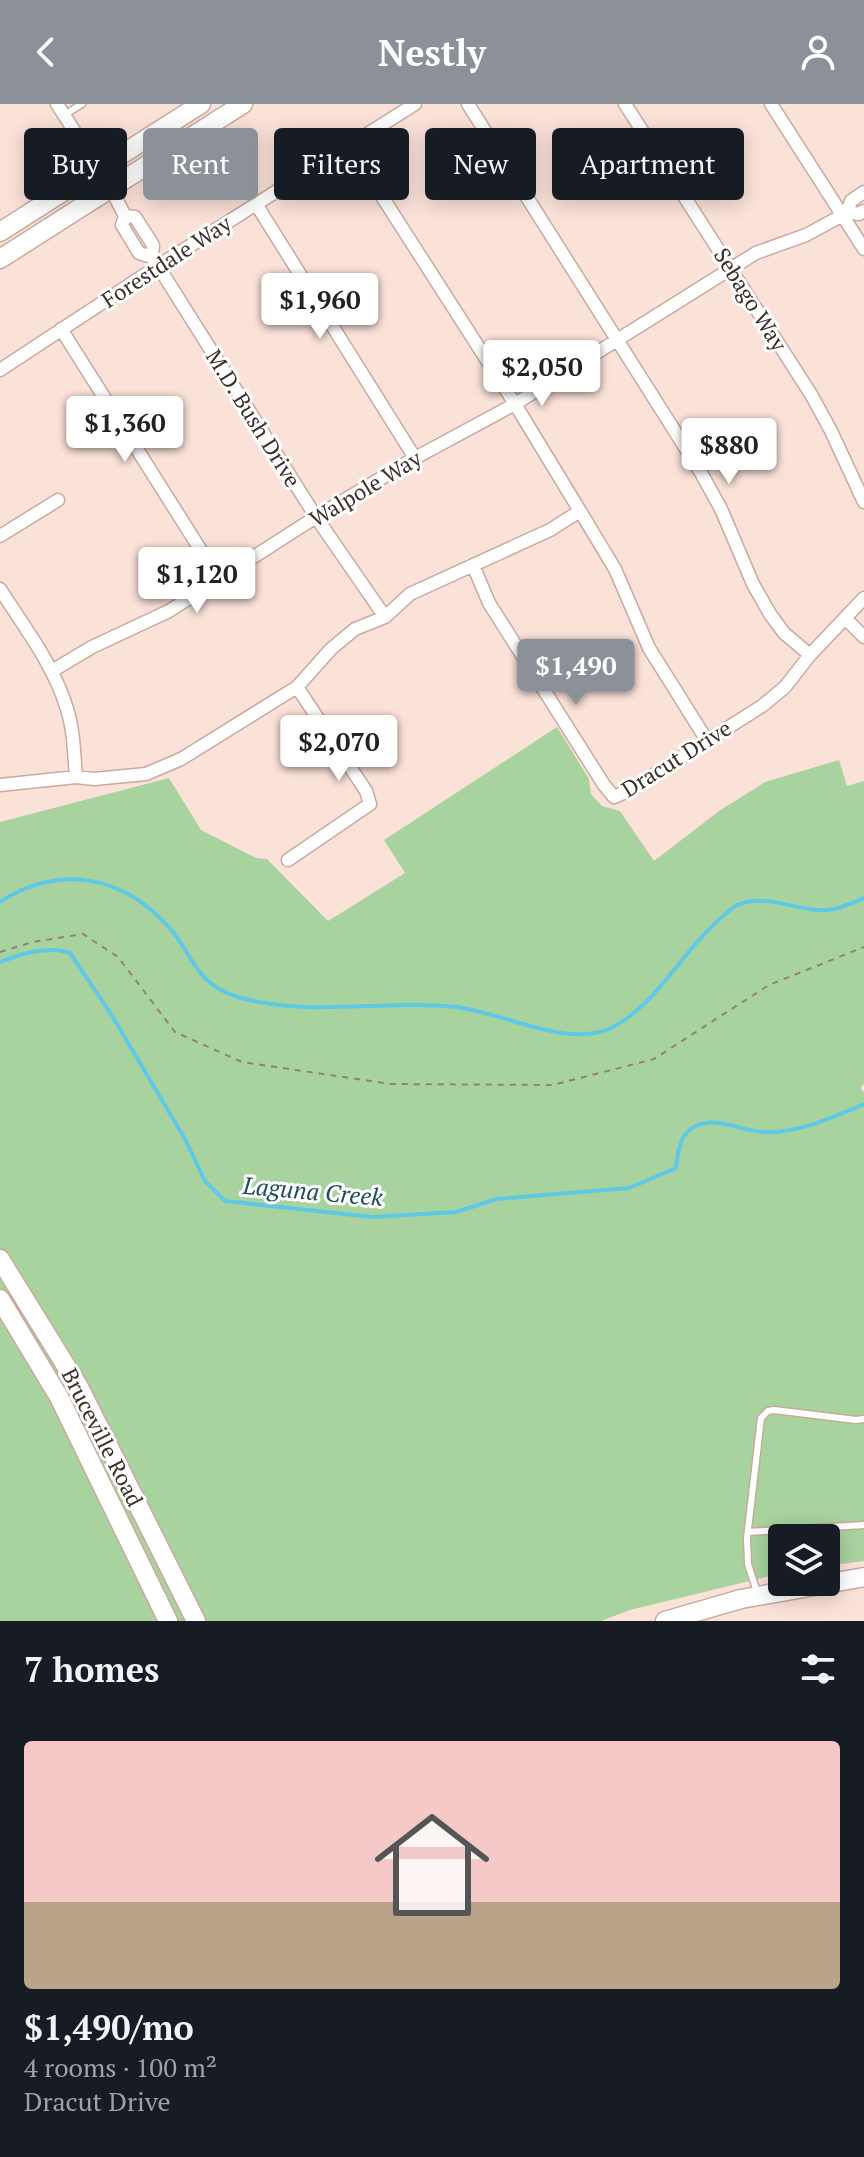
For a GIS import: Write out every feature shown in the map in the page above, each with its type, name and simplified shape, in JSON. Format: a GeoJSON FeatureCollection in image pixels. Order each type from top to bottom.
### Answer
{"type":"FeatureCollection","features":[{"type":"Feature","properties":{"kind":"main road"},"geometry":{"type":"LineString","coordinates":[[127,151],[201,104]]}},
{"type":"Feature","properties":{"kind":"main road"},"geometry":{"type":"LineString","coordinates":[[127,176],[243,104]]}},
{"type":"Feature","properties":{"kind":"main road"},"geometry":{"type":"LineString","coordinates":[[0,232],[50,200]]}},
{"type":"Feature","properties":{"kind":"main road"},"geometry":{"type":"LineString","coordinates":[[0,259],[90,200]]}},
{"type":"Feature","properties":{"kind":"main road","name":"Bruceville Road"},"geometry":{"type":"LineString","coordinates":[[0,1259],[79,1387],[196,1621]]}},
{"type":"Feature","properties":{"kind":"main road","name":"Bruceville Road"},"geometry":{"type":"LineString","coordinates":[[0,1299],[59,1397],[168,1621]]}},
{"type":"Feature","properties":{"kind":"main road"},"geometry":{"type":"LineString","coordinates":[[665,1621],[758,1596],[864,1577]]}},
{"type":"Feature","properties":{"kind":"street","name":"Forestdale Way"},"geometry":{"type":"LineString","coordinates":[[376,128],[415,104]]}},
{"type":"Feature","properties":{"kind":"street"},"geometry":{"type":"LineString","coordinates":[[468,104],[707,484],[770,614],[784,633],[810,655]]}},
{"type":"Feature","properties":{"kind":"street","name":"Sebago Way"},"geometry":{"type":"LineString","coordinates":[[625,104],[812,396],[864,502]]}},
{"type":"Feature","properties":{"kind":"street"},"geometry":{"type":"LineString","coordinates":[[771,104],[845,213],[864,249]]}},
{"type":"Feature","properties":{"kind":"street","name":"M.D. Bush Drive"},"geometry":{"type":"LineString","coordinates":[[61,110],[72,128]]}},
{"type":"Feature","properties":{"kind":"street"},"geometry":{"type":"LineString","coordinates":[[845,213],[851,201],[864,192]]}},
{"type":"Feature","properties":{"kind":"street","name":"Forestdale Way"},"geometry":{"type":"LineString","coordinates":[[0,370],[155,261],[274,193]]}},
{"type":"Feature","properties":{"kind":"street","name":"M.D. Bush Drive"},"geometry":{"type":"LineString","coordinates":[[117,200],[125,216],[135,217],[153,245],[155,261],[316,517],[385,617]]}},
{"type":"Feature","properties":{"kind":"street"},"geometry":{"type":"LineString","coordinates":[[384,200],[515,404],[615,569],[649,648],[706,739]]}},
{"type":"Feature","properties":{"kind":"street"},"geometry":{"type":"LineString","coordinates":[[256,204],[415,458]]}},
{"type":"Feature","properties":{"kind":"street"},"geometry":{"type":"LineString","coordinates":[[845,213],[859,214],[864,211]]}},
{"type":"Feature","properties":{"kind":"street","name":"Walpole Way"},"geometry":{"type":"LineString","coordinates":[[52,671],[116,635],[169,611],[316,517],[415,458],[515,404],[756,253],[806,235],[845,213]]}},
{"type":"Feature","properties":{"kind":"street"},"geometry":{"type":"LineString","coordinates":[[61,329],[219,579]]}},
{"type":"Feature","properties":{"kind":"street"},"geometry":{"type":"LineString","coordinates":[[0,536],[58,500]]}},
{"type":"Feature","properties":{"kind":"street"},"geometry":{"type":"LineString","coordinates":[[0,785],[76,777],[123,778],[163,768],[297,687],[331,649],[355,629],[385,617],[410,594],[550,530],[580,511]]}},
{"type":"Feature","properties":{"kind":"street","name":"Dracut Drive"},"geometry":{"type":"LineString","coordinates":[[473,565],[489,603],[614,797],[762,706],[785,687],[810,655],[864,598]]}},
{"type":"Feature","properties":{"kind":"street"},"geometry":{"type":"LineString","coordinates":[[0,589],[52,671],[67,708],[74,737],[76,777]]}},
{"type":"Feature","properties":{"kind":"street"},"geometry":{"type":"LineString","coordinates":[[845,618],[864,637]]}},
{"type":"Feature","properties":{"kind":"street"},"geometry":{"type":"LineString","coordinates":[[288,860],[370,804],[366,791],[297,687]]}},
{"type":"Feature","properties":{"kind":"lane"},"geometry":{"type":"LineString","coordinates":[[61,110],[82,104]]}},
{"type":"Feature","properties":{"kind":"lane"},"geometry":{"type":"LineString","coordinates":[[758,1596],[748,1564],[748,1532],[761,1418],[774,1410],[864,1419]]}},
{"type":"Feature","properties":{"kind":"lane"},"geometry":{"type":"LineString","coordinates":[[748,1532],[864,1525]]}},
{"type":"Feature","properties":{"kind":"path"},"geometry":{"type":"LineString","coordinates":[[0,952],[33,942],[83,934],[118,957],[175,1032],[242,1062],[391,1084],[553,1085],[654,1059],[769,985],[864,947]]}},
{"type":"Feature","properties":{"kind":"green space"},"geometry":{"type":"Polygon","coordinates":[[[557,727],[589,779],[591,794],[602,806],[620,811],[654,861],[719,811],[765,782],[839,760],[847,786],[864,781],[864,1083],[861,1088],[864,1093],[864,1561],[840,1564],[840,1524],[768,1524],[768,1576],[630,1610],[601,1621],[0,1621],[0,822],[169,778],[201,830],[256,858],[267,859],[328,921],[405,873],[384,840],[557,727]]]}},
{"type":"Feature","properties":{"kind":"waterway","name":"Laguna Creek"},"geometry":{"type":"LineString","coordinates":[[0,902],[22,890],[67,879],[110,886],[150,909],[177,937],[203,976],[223,991],[238,997],[292,1006],[456,1007],[536,1028],[578,1034],[597,1033],[631,1015],[658,989],[707,931],[737,905],[769,901],[823,910],[864,898]]}},
{"type":"Feature","properties":{"kind":"waterway","name":"Laguna Creek"},"geometry":{"type":"LineString","coordinates":[[0,962],[44,950],[70,953],[111,1014],[185,1139],[205,1181],[225,1201],[372,1217],[456,1212],[497,1199],[629,1188],[676,1168],[686,1133],[704,1123],[776,1132],[815,1124],[864,1104]]}}]}
